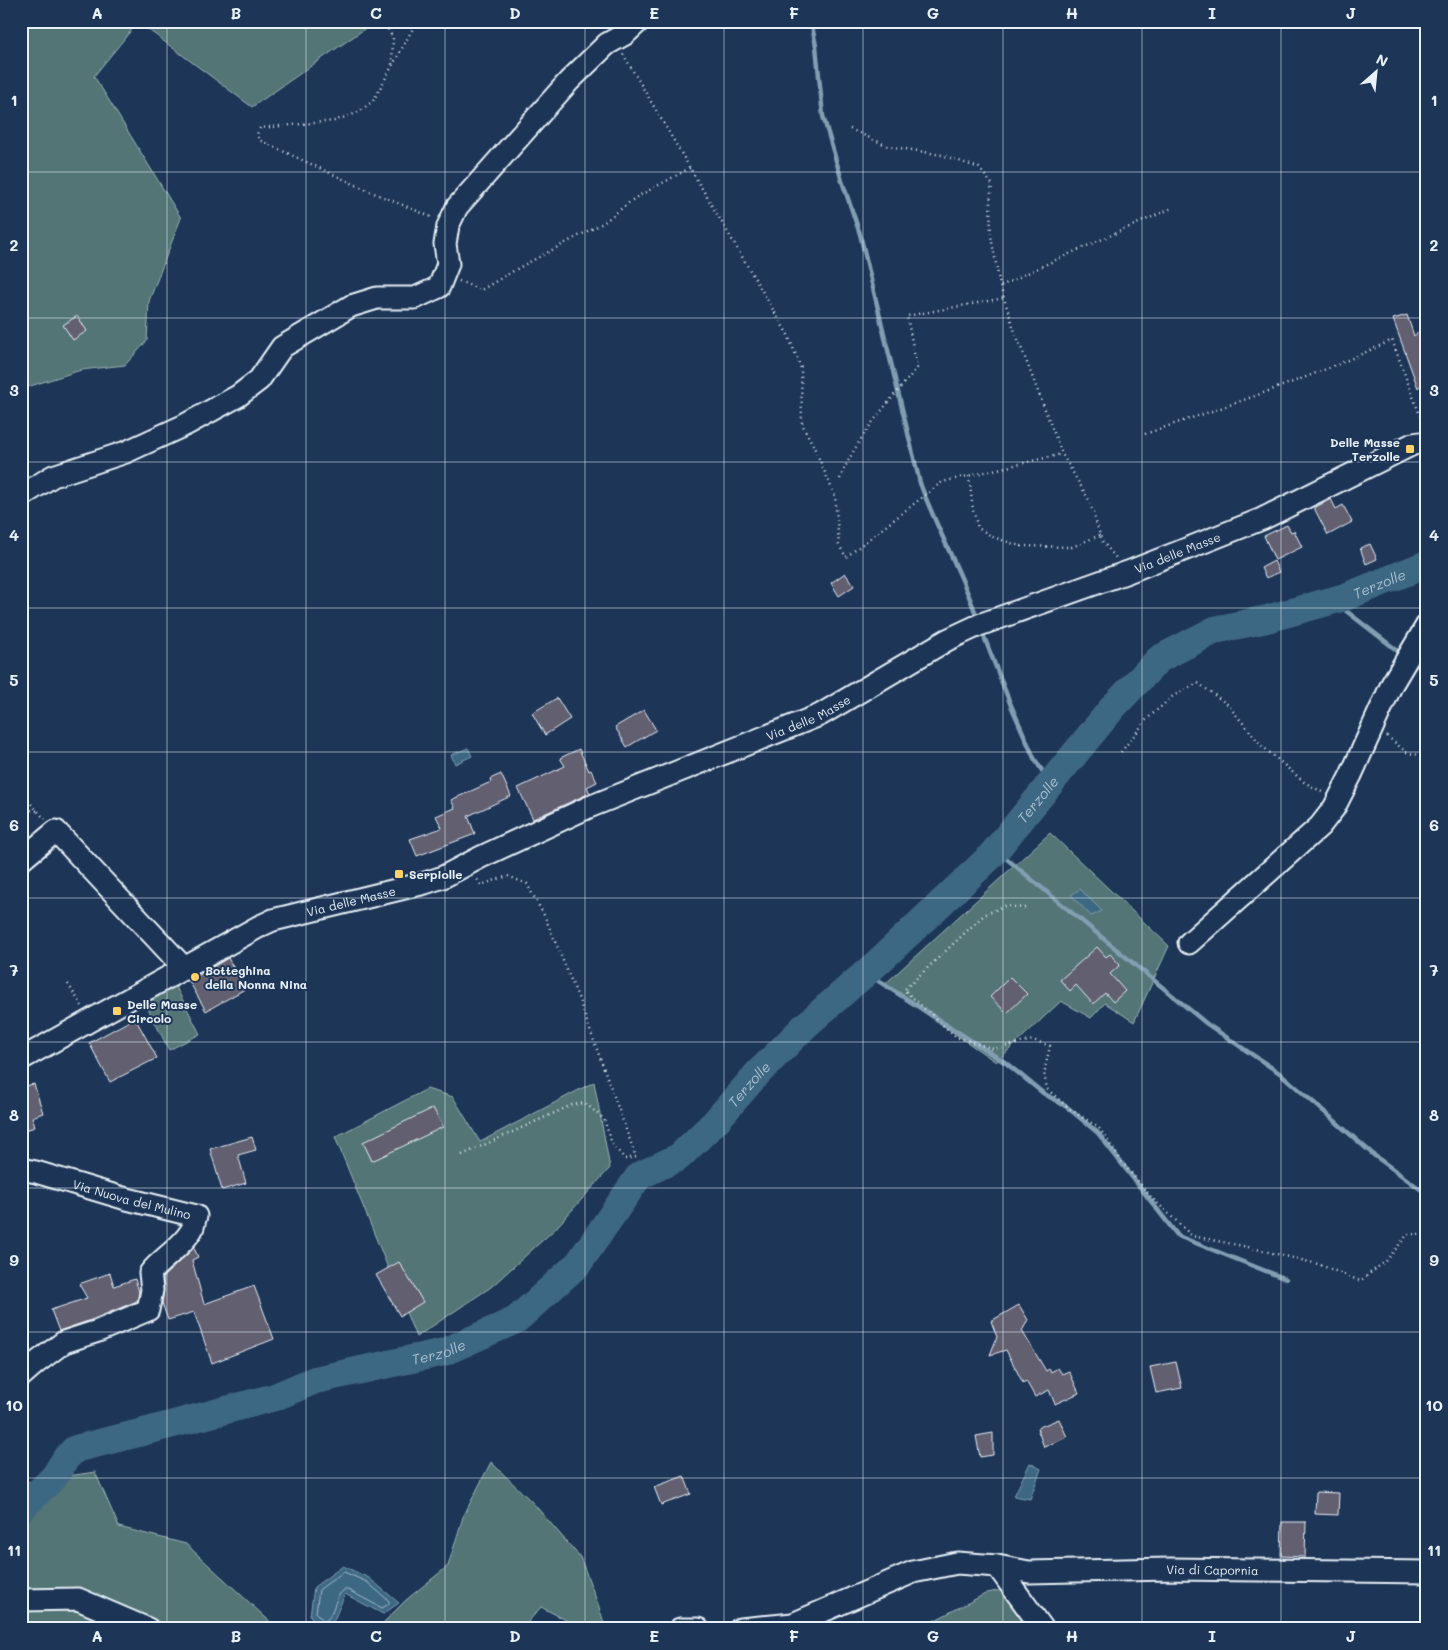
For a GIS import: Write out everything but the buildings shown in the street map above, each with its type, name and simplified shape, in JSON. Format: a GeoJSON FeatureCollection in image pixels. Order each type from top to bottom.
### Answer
{"type":"FeatureCollection","features":[{"type":"Feature","properties":{"kind":"street"},"geometry":{"type":"LineString","coordinates":[[21,496],[52,476],[126,452],[185,425],[238,396],[259,380],[282,347],[351,306],[377,298],[415,298],[439,287],[448,264],[445,244],[448,226],[457,207],[569,82],[607,44],[625,34],[639,21]]}},
{"type":"Feature","properties":{"kind":"street","name":"Via delle Masse"},"geometry":{"type":"LineString","coordinates":[[21,1059],[273,920],[443,877],[589,806],[820,715],[947,640],[979,625],[1128,572],[1262,519],[1409,446],[1425,445]]}},
{"type":"Feature","properties":{"kind":"street"},"geometry":{"type":"LineString","coordinates":[[1189,943],[1320,826],[1334,808],[1392,684],[1427,625]]}},
{"type":"Feature","properties":{"kind":"street"},"geometry":{"type":"LineString","coordinates":[[21,860],[56,831],[185,969]]}},
{"type":"Feature","properties":{"kind":"street","name":"Via Nuova del Mulino"},"geometry":{"type":"LineString","coordinates":[[21,1169],[123,1198],[196,1216],[192,1230],[150,1273],[152,1290],[148,1310],[98,1331],[64,1342],[21,1376]]}},
{"type":"Feature","properties":{"kind":"street","name":"Via di Capornia"},"geometry":{"type":"LineString","coordinates":[[740,1629],[793,1624],[912,1572],[957,1563],[998,1566],[1029,1572],[1170,1568],[1427,1572]]}},
{"type":"Feature","properties":{"kind":"street"},"geometry":{"type":"LineString","coordinates":[[998,1566],[1043,1629]]}},
{"type":"Feature","properties":{"kind":"street"},"geometry":{"type":"LineString","coordinates":[[21,1600],[78,1599],[148,1629]]}},
{"type":"Feature","properties":{"kind":"street"},"geometry":{"type":"LineString","coordinates":[[680,1629],[698,1629]]}},
{"type":"Feature","properties":{"kind":"path"},"geometry":{"type":"LineString","coordinates":[[383,21],[393,38],[392,67]]}},
{"type":"Feature","properties":{"kind":"path"},"geometry":{"type":"LineString","coordinates":[[417,21],[373,101],[356,113],[334,121],[260,128],[257,134],[260,140],[369,191],[432,217],[448,226]]}},
{"type":"Feature","properties":{"kind":"path"},"geometry":{"type":"LineString","coordinates":[[614,40],[788,335],[801,368],[802,424],[835,496],[839,545],[846,557],[942,482],[1062,454]]}},
{"type":"Feature","properties":{"kind":"path"},"geometry":{"type":"LineString","coordinates":[[850,129],[888,146],[942,155],[978,168],[992,184],[990,202],[991,236],[1000,286],[1014,329],[1062,454],[1089,500],[1102,541],[1128,572]]}},
{"type":"Feature","properties":{"kind":"path"},"geometry":{"type":"LineString","coordinates":[[439,287],[454,279],[481,290],[603,223],[635,198],[690,168]]}},
{"type":"Feature","properties":{"kind":"path"},"geometry":{"type":"LineString","coordinates":[[1000,286],[1057,258],[1122,232],[1172,208]]}},
{"type":"Feature","properties":{"kind":"path"},"geometry":{"type":"LineString","coordinates":[[840,478],[847,460],[869,426],[917,368],[907,316],[1004,298]]}},
{"type":"Feature","properties":{"kind":"path"},"geometry":{"type":"LineString","coordinates":[[1145,434],[1303,379],[1356,358],[1392,340],[1425,429],[1425,445]]}},
{"type":"Feature","properties":{"kind":"path"},"geometry":{"type":"LineString","coordinates":[[969,476],[973,510],[978,528],[993,537],[1020,546],[1072,547],[1100,535]]}},
{"type":"Feature","properties":{"kind":"path"},"geometry":{"type":"LineString","coordinates":[[1121,752],[1147,719],[1173,696],[1198,683],[1227,704],[1262,746],[1304,782],[1329,796],[1343,791]]}},
{"type":"Feature","properties":{"kind":"path"},"geometry":{"type":"LineString","coordinates":[[1374,724],[1406,752],[1427,756]]}},
{"type":"Feature","properties":{"kind":"path"},"geometry":{"type":"LineString","coordinates":[[21,793],[56,831]]}},
{"type":"Feature","properties":{"kind":"path"},"geometry":{"type":"LineString","coordinates":[[21,809],[38,811]]}},
{"type":"Feature","properties":{"kind":"path"},"geometry":{"type":"LineString","coordinates":[[462,1155],[572,1105],[585,1102],[604,1119],[612,1144],[625,1159],[636,1157],[578,997],[545,917],[527,884],[508,876],[481,885],[470,863]]}},
{"type":"Feature","properties":{"kind":"path"},"geometry":{"type":"LineString","coordinates":[[1025,908],[1004,906],[984,915],[904,990],[956,1037],[994,1049],[1032,1040],[1050,1046],[1044,1073],[1047,1089],[1070,1109],[1099,1128],[1123,1163],[1152,1198],[1192,1236],[1318,1264],[1360,1281],[1386,1261],[1408,1234],[1427,1234]]}},
{"type":"Feature","properties":{"kind":"path"},"geometry":{"type":"LineString","coordinates":[[68,984],[82,1006]]}},
{"type":"Feature","properties":{"kind":"green space"},"geometry":{"type":"Polygon","coordinates":[[[21,21],[376,21],[252,107],[138,22],[94,76],[181,218],[149,301],[147,341],[125,365],[81,370],[21,389],[21,21]]]}},
{"type":"Feature","properties":{"kind":"green space"},"geometry":{"type":"Polygon","coordinates":[[[1050,833],[1169,946],[1134,1022],[1105,1003],[1091,1018],[1061,1001],[996,1062],[884,985],[1050,833]]]}},
{"type":"Feature","properties":{"kind":"green space"},"geometry":{"type":"Polygon","coordinates":[[[174,983],[200,1034],[169,1050],[143,999],[174,983]]]}},
{"type":"Feature","properties":{"kind":"green space"},"geometry":{"type":"Polygon","coordinates":[[[594,1082],[610,1168],[555,1229],[491,1287],[416,1337],[335,1137],[427,1089],[453,1097],[480,1142],[594,1082]]]}},
{"type":"Feature","properties":{"kind":"green space"},"geometry":{"type":"Polygon","coordinates":[[[491,1462],[533,1503],[580,1557],[604,1623],[589,1629],[583,1629],[541,1607],[522,1629],[377,1629],[406,1600],[448,1566],[463,1517],[491,1462]]]}},
{"type":"Feature","properties":{"kind":"green space"},"geometry":{"type":"Polygon","coordinates":[[[95,1472],[119,1527],[186,1544],[278,1629],[21,1629],[21,1483],[95,1472]]]}},
{"type":"Feature","properties":{"kind":"green space"},"geometry":{"type":"Polygon","coordinates":[[[1026,1585],[1055,1629],[918,1629],[987,1593],[1026,1585]]]}},
{"type":"Feature","properties":{"kind":"water"},"geometry":{"type":"Polygon","coordinates":[[[468,748],[472,756],[455,764],[451,755],[468,748]]]}},
{"type":"Feature","properties":{"kind":"water"},"geometry":{"type":"Polygon","coordinates":[[[1080,889],[1102,911],[1091,916],[1071,895],[1080,889]]]}},
{"type":"Feature","properties":{"kind":"water"},"geometry":{"type":"Polygon","coordinates":[[[1030,1463],[1041,1469],[1030,1499],[1014,1496],[1030,1463]]]}},
{"type":"Feature","properties":{"kind":"water"},"geometry":{"type":"Polygon","coordinates":[[[343,1566],[369,1578],[399,1603],[383,1614],[345,1594],[334,1620],[325,1629],[310,1616],[314,1587],[343,1566]]]}},
{"type":"Feature","properties":{"kind":"waterway"},"geometry":{"type":"LineString","coordinates":[[811,21],[816,46],[823,116],[860,234],[920,483],[965,585],[978,620]]}},
{"type":"Feature","properties":{"kind":"waterway","name":"Terzolle"},"geometry":{"type":"LineString","coordinates":[[21,1509],[54,1477],[66,1458],[75,1449],[275,1397],[315,1380],[444,1352],[516,1320],[578,1264],[639,1176],[679,1157],[715,1122],[757,1074],[806,1025],[876,964],[990,857],[1114,706],[1159,659],[1215,630],[1267,619],[1345,597],[1427,564]]}},
{"type":"Feature","properties":{"kind":"waterway"},"geometry":{"type":"LineString","coordinates":[[1332,600],[1403,655]]}},
{"type":"Feature","properties":{"kind":"waterway"},"geometry":{"type":"LineString","coordinates":[[981,629],[1034,758],[1050,783]]}},
{"type":"Feature","properties":{"kind":"waterway"},"geometry":{"type":"LineString","coordinates":[[1411,661],[1427,671]]}},
{"type":"Feature","properties":{"kind":"waterway"},"geometry":{"type":"LineString","coordinates":[[996,850],[1207,1024],[1281,1074],[1375,1156],[1427,1194]]}},
{"type":"Feature","properties":{"kind":"waterway"},"geometry":{"type":"LineString","coordinates":[[866,973],[1006,1063],[1043,1093],[1067,1107],[1098,1133],[1178,1236],[1286,1279]]}},
{"type":"Feature","properties":{"kind":"place","name":"Delle Masse Terzolle"},"geometry":{"type":"Point","coordinates":[1410,449]}},
{"type":"Feature","properties":{"kind":"place","name":"Serpiolle"},"geometry":{"type":"Point","coordinates":[399,874]}},
{"type":"Feature","properties":{"kind":"place","name":"Botteghina della Nonna Nina"},"geometry":{"type":"Point","coordinates":[195,977]}},
{"type":"Feature","properties":{"kind":"place","name":"Delle Masse Circolo"},"geometry":{"type":"Point","coordinates":[117,1011]}}]}
